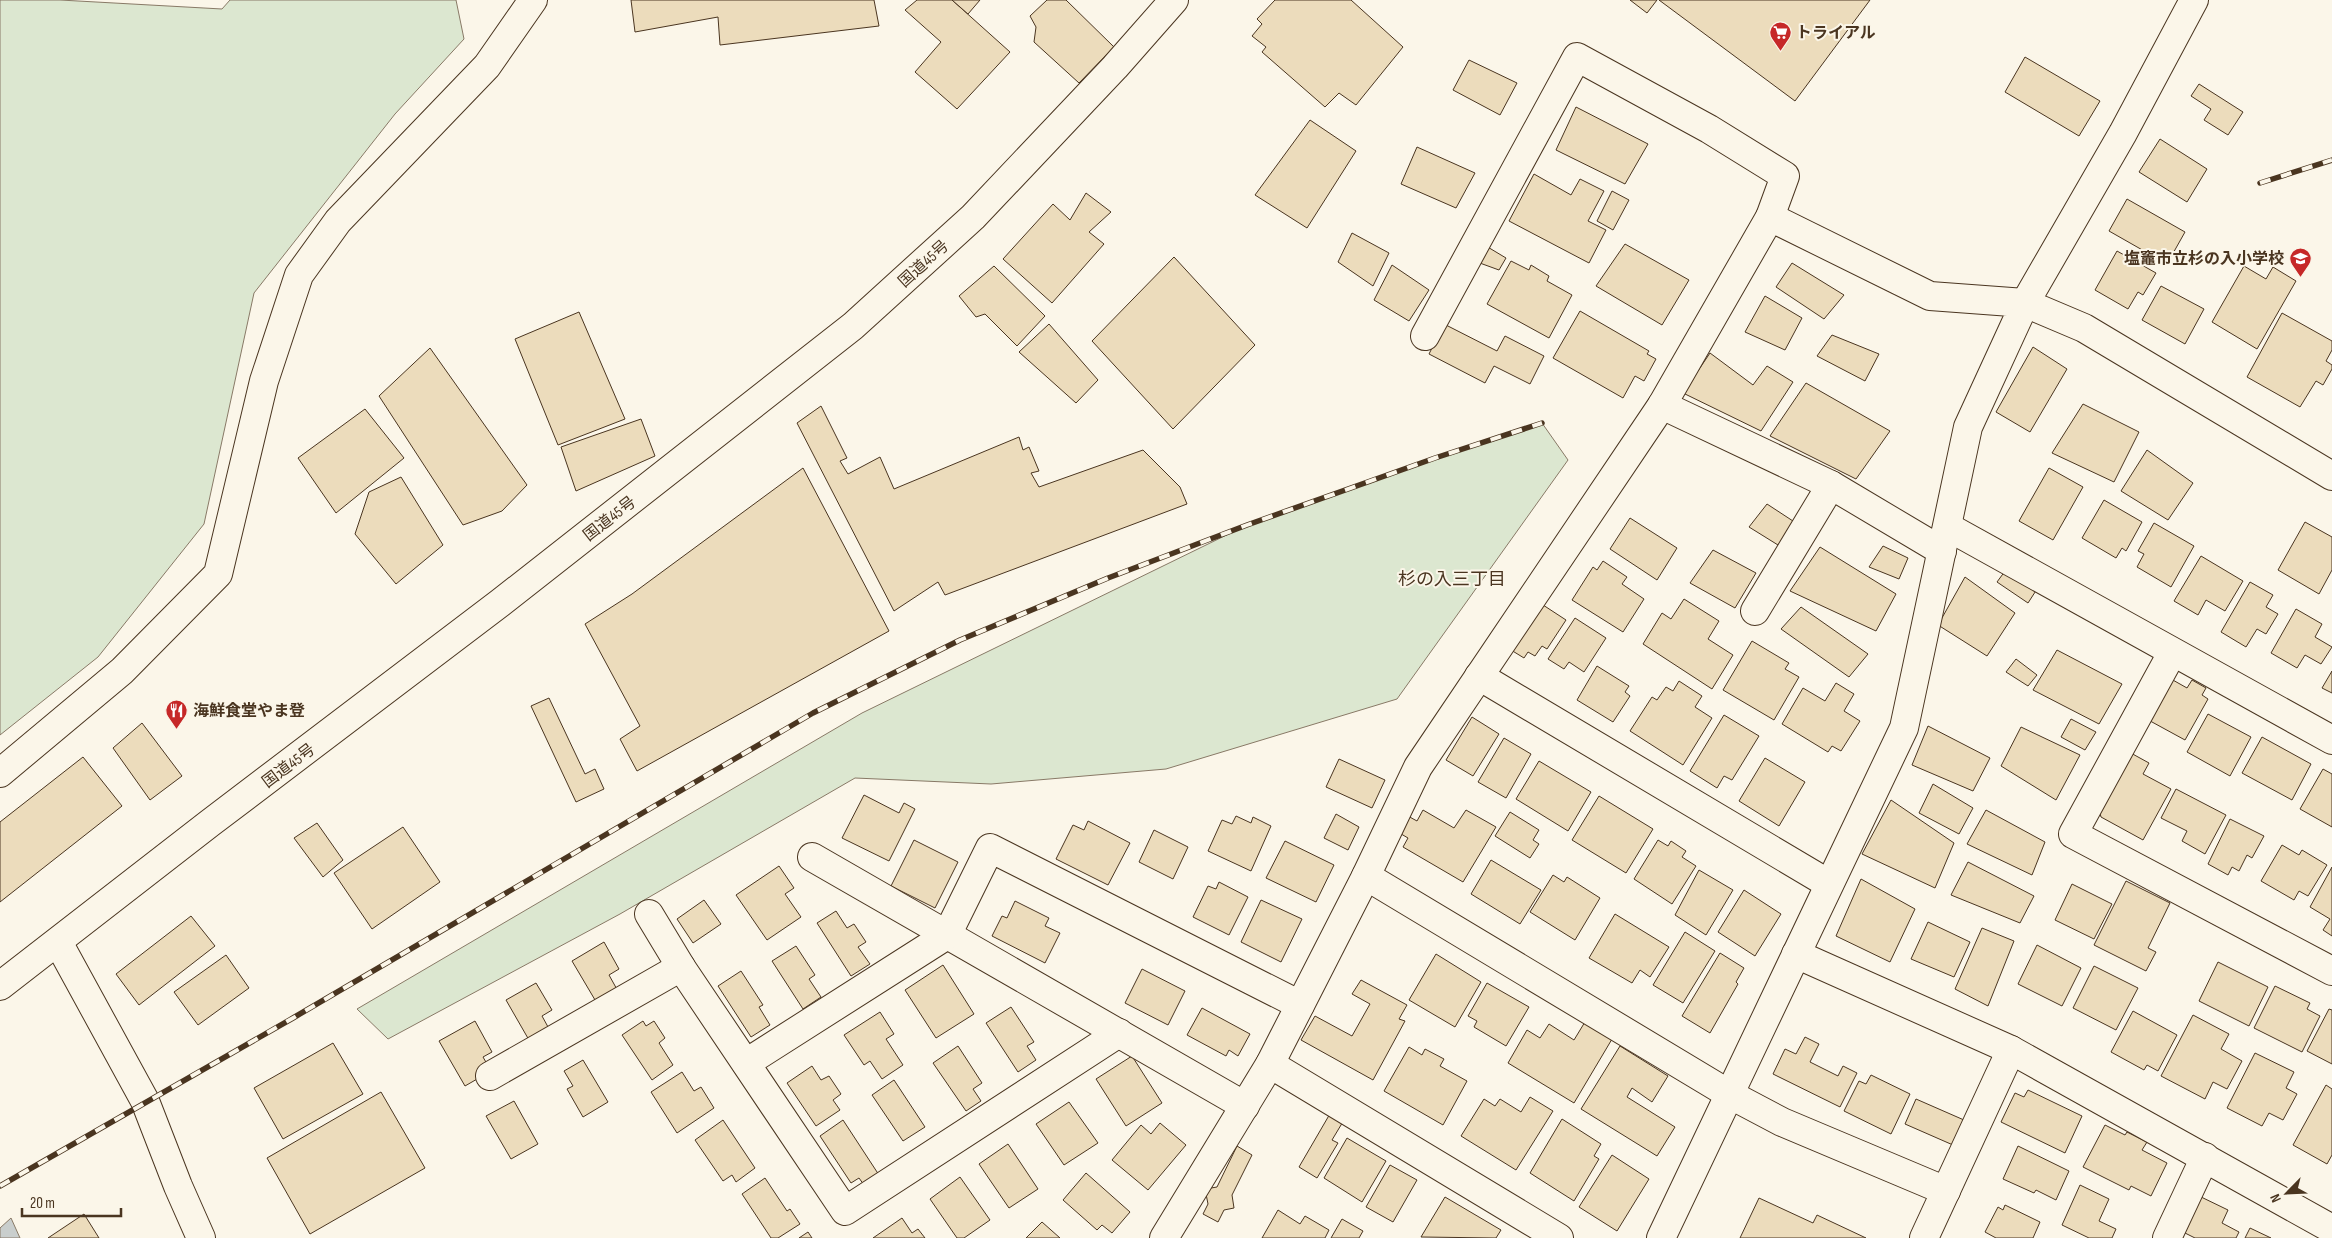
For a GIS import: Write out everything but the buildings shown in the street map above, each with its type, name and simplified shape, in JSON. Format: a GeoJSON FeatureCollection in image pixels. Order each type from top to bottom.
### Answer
{"type":"FeatureCollection","features":[{"type":"Feature","properties":{"kind":"main road"},"geometry":{"type":"LineString","coordinates":[[0,773],[122,671],[218,574],[264,381],[299,275],[338,221],[487,66],[533,0]]}},
{"type":"Feature","properties":{"kind":"main road","name":"国道45号"},"geometry":{"type":"LineString","coordinates":[[0,986],[210,823],[500,603],[854,326],[974,217],[1115,67],[1174,0]]}},
{"type":"Feature","properties":{"kind":"main road"},"geometry":{"type":"LineString","coordinates":[[1661,1238],[1904,728],[1968,427],[2025,303],[2122,133],[2194,0]]}},
{"type":"Feature","properties":{"kind":"main road"},"geometry":{"type":"LineString","coordinates":[[1169,1236],[1270,1064],[1366,876],[1418,766],[1662,405],[1770,217],[1785,176],[1708,129],[1577,57],[1425,336]]}},
{"type":"Feature","properties":{"kind":"main road"},"geometry":{"type":"LineString","coordinates":[[1770,217],[1930,296],[2025,303],[2084,328],[2332,476]]}},
{"type":"Feature","properties":{"kind":"main road"},"geometry":{"type":"LineString","coordinates":[[1662,405],[1945,539],[2172,653],[2332,740]]}},
{"type":"Feature","properties":{"kind":"main road"},"geometry":{"type":"LineString","coordinates":[[1755,611],[1831,485]]}},
{"type":"Feature","properties":{"kind":"main road"},"geometry":{"type":"LineString","coordinates":[[2172,653],[2074,834],[2332,971]]}},
{"type":"Feature","properties":{"kind":"main road"},"geometry":{"type":"LineString","coordinates":[[1479,676],[1829,884]]}},
{"type":"Feature","properties":{"kind":"main road"},"geometry":{"type":"LineString","coordinates":[[746,1063],[947,935],[990,848],[1300,1005]]}},
{"type":"Feature","properties":{"kind":"main road"},"geometry":{"type":"LineString","coordinates":[[812,857],[1245,1106]]}},
{"type":"Feature","properties":{"kind":"main road"},"geometry":{"type":"LineString","coordinates":[[1366,876],[1729,1094],[1782,1122],[1946,1191]]}},
{"type":"Feature","properties":{"kind":"main road"},"geometry":{"type":"LineString","coordinates":[[649,914],[681,967],[845,1211],[1119,1034]]}},
{"type":"Feature","properties":{"kind":"main road"},"geometry":{"type":"LineString","coordinates":[[58,942],[145,1101],[178,1186],[201,1238]]}},
{"type":"Feature","properties":{"kind":"main road"},"geometry":{"type":"LineString","coordinates":[[1796,954],[2011,1050],[2332,1229]]}},
{"type":"Feature","properties":{"kind":"main road"},"geometry":{"type":"LineString","coordinates":[[490,1076],[681,967]]}},
{"type":"Feature","properties":{"kind":"main road"},"geometry":{"type":"LineString","coordinates":[[1924,1238],[2011,1050]]}},
{"type":"Feature","properties":{"kind":"main road"},"geometry":{"type":"LineString","coordinates":[[1270,1064],[1559,1238]]}},
{"type":"Feature","properties":{"kind":"main road"},"geometry":{"type":"LineString","coordinates":[[2167,1238],[2205,1157]]}},
{"type":"Feature","properties":{"kind":"green space"},"geometry":{"type":"Polygon","coordinates":[[[0,0],[60,0],[222,9],[230,0],[456,0],[464,39],[395,114],[254,293],[204,524],[98,657],[0,735],[0,0]]]}},
{"type":"Feature","properties":{"kind":"green space"},"geometry":{"type":"Polygon","coordinates":[[[1542,423],[1568,460],[1397,699],[1166,769],[991,784],[855,778],[620,914],[388,1039],[357,1009],[862,713],[1247,525],[1435,458],[1542,423]]]}},
{"type":"Feature","properties":{"kind":"shaded area"},"geometry":{"type":"Polygon","coordinates":[[[11,1218],[20,1238],[0,1238],[0,1228],[11,1218]]]}},
{"type":"Feature","properties":{"kind":"railway"},"geometry":{"type":"LineString","coordinates":[[2260,183],[2332,160]]}},
{"type":"Feature","properties":{"kind":"railway"},"geometry":{"type":"LineString","coordinates":[[0,1186],[293,1018],[813,713],[960,640],[1108,578],[1247,525],[1435,458],[1542,423]]}},
{"type":"Feature","properties":{"kind":"place","name":"トライアル"},"geometry":{"type":"Point","coordinates":[1780,51]}},
{"type":"Feature","properties":{"kind":"place","name":"塩竈市立杉の入小学校"},"geometry":{"type":"Point","coordinates":[2300,277]}},
{"type":"Feature","properties":{"kind":"place","name":"海鮮食堂やま登"},"geometry":{"type":"Point","coordinates":[177,729]}},
{"type":"Feature","properties":{"kind":"district","name":"杉の入三丁目"},"geometry":{"type":"Point","coordinates":[1452,579]}}]}
